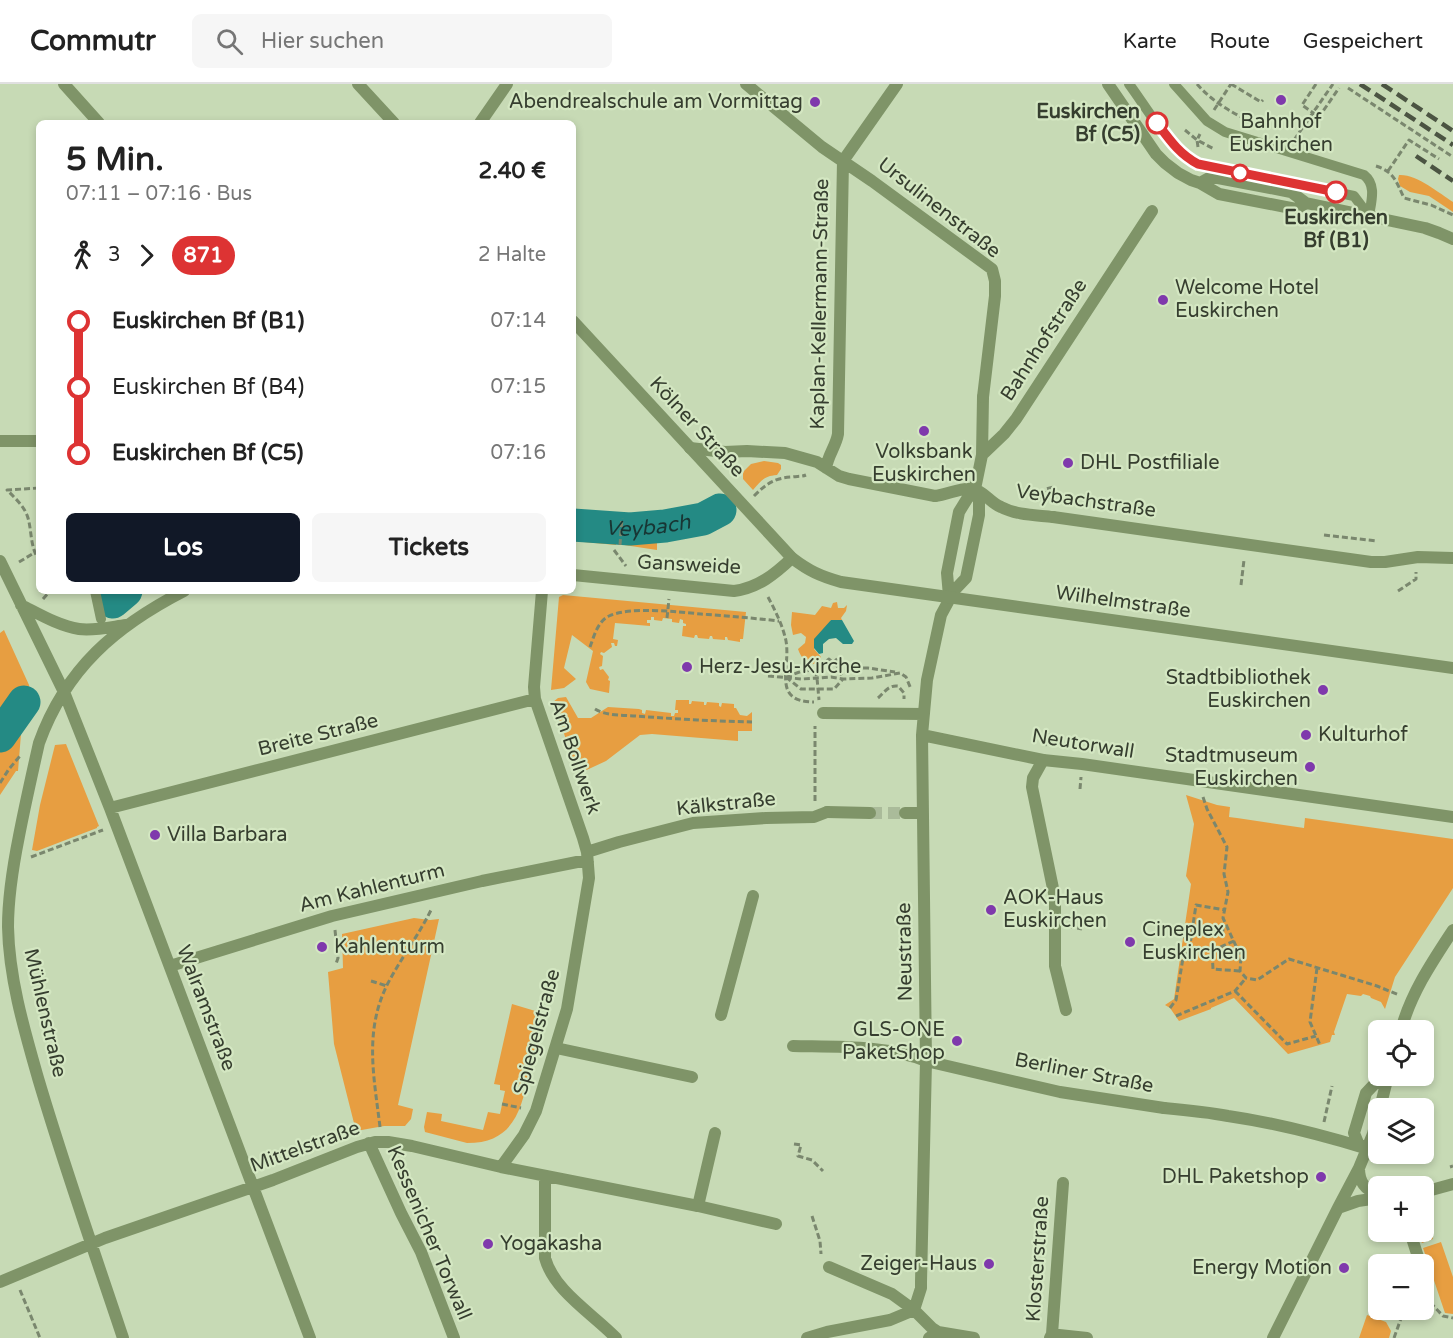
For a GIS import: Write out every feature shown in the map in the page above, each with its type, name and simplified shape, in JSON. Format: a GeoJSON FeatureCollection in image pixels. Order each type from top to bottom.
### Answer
{"type":"FeatureCollection","features":[{"type":"Feature","properties":{"kind":"street"},"geometry":{"type":"LineString","coordinates":[[64,84],[96,120]]}},
{"type":"Feature","properties":{"kind":"street"},"geometry":{"type":"LineString","coordinates":[[358,84],[391,120]]}},
{"type":"Feature","properties":{"kind":"street"},"geometry":{"type":"LineString","coordinates":[[482,120],[507,84]]}},
{"type":"Feature","properties":{"kind":"street","name":"Ursulinenstraße"},"geometry":{"type":"LineString","coordinates":[[746,84],[822,147],[992,269],[995,296],[983,397],[982,455]]}},
{"type":"Feature","properties":{"kind":"street","name":"Kaplan-Kellermann-Straße"},"geometry":{"type":"LineString","coordinates":[[826,468],[838,434],[843,161],[897,84]]}},
{"type":"Feature","properties":{"kind":"street"},"geometry":{"type":"LineString","coordinates":[[1108,84],[1156,154],[1165,163],[1219,194],[1296,209],[1306,203],[1425,228],[1453,239]]}},
{"type":"Feature","properties":{"kind":"street","name":"Bahnhofstraße"},"geometry":{"type":"LineString","coordinates":[[982,455],[1016,419],[1152,211]]}},
{"type":"Feature","properties":{"kind":"street","name":"Kölner Straße"},"geometry":{"type":"LineString","coordinates":[[576,324],[792,558]]}},
{"type":"Feature","properties":{"kind":"street"},"geometry":{"type":"LineString","coordinates":[[0,441],[36,441]]}},
{"type":"Feature","properties":{"kind":"street"},"geometry":{"type":"LineString","coordinates":[[690,448],[725,452],[784,453],[816,462],[839,476],[849,479],[935,496],[961,489],[975,489]]}},
{"type":"Feature","properties":{"kind":"street"},"geometry":{"type":"LineString","coordinates":[[949,596],[947,573],[959,513],[975,489],[982,455]]}},
{"type":"Feature","properties":{"kind":"street"},"geometry":{"type":"LineString","coordinates":[[949,596],[966,578],[979,515],[979,501],[975,489]]}},
{"type":"Feature","properties":{"kind":"street","name":"Veybachstraße"},"geometry":{"type":"LineString","coordinates":[[975,489],[996,505],[1010,511],[1371,562],[1418,557],[1453,558]]}},
{"type":"Feature","properties":{"kind":"street","name":"Gansweide"},"geometry":{"type":"LineString","coordinates":[[576,575],[734,591],[744,590],[761,583],[792,558]]}},
{"type":"Feature","properties":{"kind":"street","name":"Wilhelmstraße"},"geometry":{"type":"LineString","coordinates":[[792,558],[807,569],[841,582],[1453,668]]}},
{"type":"Feature","properties":{"kind":"street","name":"Walramstraße"},"geometry":{"type":"LineString","coordinates":[[0,561],[64,692],[310,1338]]}},
{"type":"Feature","properties":{"kind":"street"},"geometry":{"type":"LineString","coordinates":[[64,692],[95,652],[127,625],[179,594]]}},
{"type":"Feature","properties":{"kind":"street","name":"Am Bollwerk"},"geometry":{"type":"LineString","coordinates":[[542,594],[535,699],[587,857]]}},
{"type":"Feature","properties":{"kind":"street","name":"Neustraße"},"geometry":{"type":"LineString","coordinates":[[914,1311],[921,1288],[926,1061],[922,735],[927,680],[933,647],[941,615],[949,596]]}},
{"type":"Feature","properties":{"kind":"street"},"geometry":{"type":"LineString","coordinates":[[21,605],[79,629],[127,625]]}},
{"type":"Feature","properties":{"kind":"street","name":"Mühlenstraße"},"geometry":{"type":"LineString","coordinates":[[64,692],[39,743],[14,864],[8,904],[10,958],[24,1028],[58,1145],[123,1338]]}},
{"type":"Feature","properties":{"kind":"street","name":"Breite Straße"},"geometry":{"type":"LineString","coordinates":[[110,808],[535,699]]}},
{"type":"Feature","properties":{"kind":"street"},"geometry":{"type":"LineString","coordinates":[[823,713],[924,714]]}},
{"type":"Feature","properties":{"kind":"street","name":"Neutorwall"},"geometry":{"type":"LineString","coordinates":[[922,735],[1043,760],[1453,817]]}},
{"type":"Feature","properties":{"kind":"street"},"geometry":{"type":"LineString","coordinates":[[1043,760],[1037,768],[1032,787],[1055,898],[1055,966],[1066,1010]]}},
{"type":"Feature","properties":{"kind":"street","name":"Kälkstraße"},"geometry":{"type":"LineString","coordinates":[[587,857],[619,842],[703,822],[814,818],[827,812],[870,813]]}},
{"type":"Feature","properties":{"kind":"street"},"geometry":{"type":"LineString","coordinates":[[904,813],[923,813]]}},
{"type":"Feature","properties":{"kind":"street","name":"Am Kahlenturm"},"geometry":{"type":"LineString","coordinates":[[170,966],[332,916],[440,890],[577,862],[587,857]]}},
{"type":"Feature","properties":{"kind":"street","name":"Spiegelstraße"},"geometry":{"type":"LineString","coordinates":[[501,1167],[531,1123],[567,1009],[587,892],[587,857]]}},
{"type":"Feature","properties":{"kind":"street"},"geometry":{"type":"LineString","coordinates":[[721,1015],[753,896]]}},
{"type":"Feature","properties":{"kind":"street"},"geometry":{"type":"LineString","coordinates":[[1404,1020],[1423,975],[1453,930]]}},
{"type":"Feature","properties":{"kind":"street","name":"Berliner Straße"},"geometry":{"type":"LineString","coordinates":[[793,1046],[854,1047],[912,1055],[926,1061],[1060,1092],[1230,1116],[1321,1135],[1368,1149]]}},
{"type":"Feature","properties":{"kind":"street"},"geometry":{"type":"LineString","coordinates":[[556,1047],[692,1077]]}},
{"type":"Feature","properties":{"kind":"street"},"geometry":{"type":"LineString","coordinates":[[1273,1338],[1368,1149],[1358,1143],[1354,1133],[1366,1093],[1373,1086]]}},
{"type":"Feature","properties":{"kind":"street"},"geometry":{"type":"LineString","coordinates":[[698,1206],[715,1133]]}},
{"type":"Feature","properties":{"kind":"street","name":"Mittelstraße"},"geometry":{"type":"LineString","coordinates":[[0,1282],[105,1238],[376,1142],[412,1146],[501,1167],[776,1224]]}},
{"type":"Feature","properties":{"kind":"street","name":"Kessenicher Torwall"},"geometry":{"type":"LineString","coordinates":[[376,1142],[401,1213],[421,1252],[454,1338]]}},
{"type":"Feature","properties":{"kind":"street"},"geometry":{"type":"LineString","coordinates":[[1359,1168],[1359,1175],[1368,1190]]}},
{"type":"Feature","properties":{"kind":"street"},"geometry":{"type":"LineString","coordinates":[[544,1176],[547,1267],[561,1285],[616,1338]]}},
{"type":"Feature","properties":{"kind":"street","name":"Klosterstraße"},"geometry":{"type":"LineString","coordinates":[[1050,1338],[1063,1183]]}},
{"type":"Feature","properties":{"kind":"street"},"geometry":{"type":"LineString","coordinates":[[1434,1189],[1453,1184]]}},
{"type":"Feature","properties":{"kind":"street"},"geometry":{"type":"LineString","coordinates":[[1338,1208],[1368,1198]]}},
{"type":"Feature","properties":{"kind":"street"},"geometry":{"type":"LineString","coordinates":[[829,1267],[892,1294],[932,1328],[933,1335],[974,1338]]}},
{"type":"Feature","properties":{"kind":"street"},"geometry":{"type":"LineString","coordinates":[[807,1338],[890,1320],[914,1311]]}},
{"type":"Feature","properties":{"kind":"street"},"geometry":{"type":"LineString","coordinates":[[1057,1338],[1059,1335],[1087,1338]]}},
{"type":"Feature","properties":{"kind":"lane"},"geometry":{"type":"LineString","coordinates":[[1129,84],[1171,142],[1187,158],[1198,164],[1354,196],[1369,216]]}},
{"type":"Feature","properties":{"kind":"lane"},"geometry":{"type":"LineString","coordinates":[[1174,84],[1207,121],[1225,132],[1364,175],[1370,180],[1373,190],[1369,216]]}},
{"type":"Feature","properties":{"kind":"lane"},"geometry":{"type":"LineString","coordinates":[[96,594],[101,619]]}},
{"type":"Feature","properties":{"kind":"path"},"geometry":{"type":"LineString","coordinates":[[1197,84],[1218,103],[1240,117],[1266,129]]}},
{"type":"Feature","properties":{"kind":"path"},"geometry":{"type":"LineString","coordinates":[[1212,113],[1231,84],[1261,102],[1263,100]]}},
{"type":"Feature","properties":{"kind":"path"},"geometry":{"type":"LineString","coordinates":[[1316,84],[1302,105],[1319,117],[1339,88]]}},
{"type":"Feature","properties":{"kind":"path"},"geometry":{"type":"LineString","coordinates":[[1294,140],[1333,84]]}},
{"type":"Feature","properties":{"kind":"path"},"geometry":{"type":"LineString","coordinates":[[1348,88],[1453,157]]}},
{"type":"Feature","properties":{"kind":"path"},"geometry":{"type":"LineString","coordinates":[[1185,130],[1214,149]]}},
{"type":"Feature","properties":{"kind":"path"},"geometry":{"type":"LineString","coordinates":[[1388,171],[1409,140],[1439,159]]}},
{"type":"Feature","properties":{"kind":"path"},"geometry":{"type":"LineString","coordinates":[[1378,166],[1395,178],[1404,198],[1431,205],[1453,215]]}},
{"type":"Feature","properties":{"kind":"path"},"geometry":{"type":"LineString","coordinates":[[758,492],[769,482],[791,477]]}},
{"type":"Feature","properties":{"kind":"path"},"geometry":{"type":"LineString","coordinates":[[36,488],[7,490],[25,510],[36,556]]}},
{"type":"Feature","properties":{"kind":"path"},"geometry":{"type":"LineString","coordinates":[[1038,497],[1056,498]]}},
{"type":"Feature","properties":{"kind":"path"},"geometry":{"type":"LineString","coordinates":[[620,545],[622,518]]}},
{"type":"Feature","properties":{"kind":"path"},"geometry":{"type":"LineString","coordinates":[[1324,535],[1360,537],[1377,541]]}},
{"type":"Feature","properties":{"kind":"path"},"geometry":{"type":"LineString","coordinates":[[1241,585],[1246,543]]}},
{"type":"Feature","properties":{"kind":"path"},"geometry":{"type":"LineString","coordinates":[[19,562],[34,553]]}},
{"type":"Feature","properties":{"kind":"path"},"geometry":{"type":"LineString","coordinates":[[1398,591],[1416,579],[1416,576]]}},
{"type":"Feature","properties":{"kind":"path"},"geometry":{"type":"LineString","coordinates":[[43,600],[48,594]]}},
{"type":"Feature","properties":{"kind":"path"},"geometry":{"type":"LineString","coordinates":[[768,597],[786,641],[786,687],[793,699],[801,702],[819,702],[815,670]]}},
{"type":"Feature","properties":{"kind":"path"},"geometry":{"type":"LineString","coordinates":[[667,618],[668,604]]}},
{"type":"Feature","properties":{"kind":"path"},"geometry":{"type":"LineString","coordinates":[[590,647],[599,626],[609,616],[628,612],[668,611],[779,621]]}},
{"type":"Feature","properties":{"kind":"path"},"geometry":{"type":"LineString","coordinates":[[833,663],[838,658],[858,673],[872,678],[900,673]]}},
{"type":"Feature","properties":{"kind":"path"},"geometry":{"type":"LineString","coordinates":[[786,677],[802,671],[815,670],[829,659],[838,667],[843,679]]}},
{"type":"Feature","properties":{"kind":"path"},"geometry":{"type":"LineString","coordinates":[[786,677],[801,689],[834,689],[843,679],[868,668],[900,673],[906,677],[910,687]]}},
{"type":"Feature","properties":{"kind":"path"},"geometry":{"type":"LineString","coordinates":[[768,676],[843,679]]}},
{"type":"Feature","properties":{"kind":"path"},"geometry":{"type":"LineString","coordinates":[[872,700],[876,700],[892,685],[898,686],[904,693],[904,700],[896,714]]}},
{"type":"Feature","properties":{"kind":"path"},"geometry":{"type":"LineString","coordinates":[[595,709],[612,714],[683,720],[752,722]]}},
{"type":"Feature","properties":{"kind":"path"},"geometry":{"type":"LineString","coordinates":[[814,818],[815,722],[823,713]]}},
{"type":"Feature","properties":{"kind":"path"},"geometry":{"type":"LineString","coordinates":[[1080,789],[1081,781]]}},
{"type":"Feature","properties":{"kind":"path"},"geometry":{"type":"LineString","coordinates":[[1197,781],[1227,847],[1224,874],[1228,892],[1223,918],[1241,957],[1239,971]]}},
{"type":"Feature","properties":{"kind":"path"},"geometry":{"type":"LineString","coordinates":[[14,864],[116,825]]}},
{"type":"Feature","properties":{"kind":"path"},"geometry":{"type":"LineString","coordinates":[[376,1142],[372,1037],[378,1008],[387,986],[425,922],[440,890]]}},
{"type":"Feature","properties":{"kind":"path"},"geometry":{"type":"LineString","coordinates":[[1170,1008],[1176,1000],[1184,958],[1189,951],[1196,905],[1225,910]]}},
{"type":"Feature","properties":{"kind":"path"},"geometry":{"type":"LineString","coordinates":[[1068,923],[1072,927],[1082,929]]}},
{"type":"Feature","properties":{"kind":"path"},"geometry":{"type":"LineString","coordinates":[[1184,929],[1192,931]]}},
{"type":"Feature","properties":{"kind":"path"},"geometry":{"type":"LineString","coordinates":[[1183,937],[1228,929]]}},
{"type":"Feature","properties":{"kind":"path"},"geometry":{"type":"LineString","coordinates":[[336,935],[338,958],[336,964]]}},
{"type":"Feature","properties":{"kind":"path"},"geometry":{"type":"LineString","coordinates":[[1234,941],[1212,951],[1214,969],[1239,971],[1246,978],[1257,980],[1289,959],[1377,986],[1411,1000]]}},
{"type":"Feature","properties":{"kind":"path"},"geometry":{"type":"LineString","coordinates":[[1317,968],[1310,1022],[1320,1045]]}},
{"type":"Feature","properties":{"kind":"path"},"geometry":{"type":"LineString","coordinates":[[1176,1016],[1235,992],[1246,978]]}},
{"type":"Feature","properties":{"kind":"path"},"geometry":{"type":"LineString","coordinates":[[371,981],[387,986]]}},
{"type":"Feature","properties":{"kind":"path"},"geometry":{"type":"LineString","coordinates":[[1235,992],[1287,1044],[1316,1036]]}},
{"type":"Feature","properties":{"kind":"path"},"geometry":{"type":"LineString","coordinates":[[1321,1135],[1332,1086]]}},
{"type":"Feature","properties":{"kind":"path"},"geometry":{"type":"LineString","coordinates":[[502,1104],[526,1109]]}},
{"type":"Feature","properties":{"kind":"path"},"geometry":{"type":"LineString","coordinates":[[794,1144],[801,1145],[798,1156],[812,1160],[823,1171]]}},
{"type":"Feature","properties":{"kind":"path"},"geometry":{"type":"LineString","coordinates":[[812,1216],[820,1241],[821,1263],[829,1267]]}},
{"type":"Feature","properties":{"kind":"path"},"geometry":{"type":"LineString","coordinates":[[18,1284],[40,1338]]}},
{"type":"Feature","properties":{"kind":"path"},"geometry":{"type":"LineString","coordinates":[[1434,1307],[1443,1316],[1453,1318]]}},
{"type":"Feature","properties":{"kind":"path"},"geometry":{"type":"LineString","coordinates":[[1394,1338],[1400,1320]]}},
{"type":"Feature","properties":{"kind":"shaded area"},"geometry":{"type":"Polygon","coordinates":[[[1399,175],[1413,178],[1435,189],[1453,202],[1453,212],[1429,196],[1410,192],[1400,186],[1399,175]]]}},
{"type":"Feature","properties":{"kind":"shaded area"},"geometry":{"type":"Polygon","coordinates":[[[764,461],[778,463],[781,469],[777,475],[764,479],[753,490],[743,479],[743,472],[751,464],[764,461]]]}},
{"type":"Feature","properties":{"kind":"shaded area"},"geometry":{"type":"Polygon","coordinates":[[[576,514],[618,521],[616,545],[576,541],[576,514]]]}},
{"type":"Feature","properties":{"kind":"shaded area"},"geometry":{"type":"Polygon","coordinates":[[[657,534],[657,550],[624,545],[625,535],[657,534]]]}},
{"type":"Feature","properties":{"kind":"shaded area"},"geometry":{"type":"Polygon","coordinates":[[[108,594],[136,594],[119,608],[108,599],[108,594]]]}},
{"type":"Feature","properties":{"kind":"shaded area"},"geometry":{"type":"Polygon","coordinates":[[[563,595],[746,612],[743,639],[740,639],[740,642],[728,640],[727,637],[725,640],[713,639],[712,636],[709,639],[698,638],[697,635],[694,638],[682,636],[683,626],[686,624],[680,619],[679,623],[672,622],[672,619],[663,618],[662,621],[651,617],[651,620],[647,620],[650,626],[615,623],[613,639],[618,640],[617,646],[611,643],[612,647],[600,654],[603,656],[602,666],[599,667],[609,677],[609,693],[590,689],[586,682],[593,651],[572,635],[564,668],[576,679],[564,688],[551,690],[559,597],[563,595]]]}},
{"type":"Feature","properties":{"kind":"shaded area"},"geometry":{"type":"Polygon","coordinates":[[[837,602],[838,608],[844,608],[847,605],[842,620],[831,620],[814,649],[821,657],[815,664],[806,661],[798,649],[805,643],[806,637],[801,633],[793,635],[792,612],[815,615],[822,606],[831,608],[833,603],[837,602]]]}},
{"type":"Feature","properties":{"kind":"shaded area"},"geometry":{"type":"Polygon","coordinates":[[[4,630],[29,685],[31,696],[30,707],[21,734],[18,771],[0,795],[0,633],[4,630]]]}},
{"type":"Feature","properties":{"kind":"shaded area"},"geometry":{"type":"Polygon","coordinates":[[[566,697],[578,718],[591,718],[608,707],[639,709],[645,714],[646,710],[671,713],[671,716],[674,716],[678,713],[678,710],[675,710],[676,700],[689,700],[689,704],[692,701],[704,702],[704,705],[707,702],[719,703],[721,707],[722,703],[734,704],[734,708],[740,715],[747,716],[752,712],[752,731],[738,731],[738,741],[640,735],[606,761],[578,774],[553,702],[558,698],[566,697]]]}},
{"type":"Feature","properties":{"kind":"shaded area"},"geometry":{"type":"Polygon","coordinates":[[[66,744],[99,826],[37,851],[32,850],[40,805],[55,745],[66,744]]]}},
{"type":"Feature","properties":{"kind":"shaded area"},"geometry":{"type":"Polygon","coordinates":[[[1186,795],[1230,807],[1229,817],[1304,828],[1305,818],[1453,839],[1453,888],[1395,977],[1385,1009],[1381,1002],[1370,996],[1347,994],[1334,1032],[1335,1035],[1332,1035],[1330,1042],[1288,1054],[1234,998],[1179,1021],[1165,1005],[1174,999],[1191,884],[1186,876],[1194,824],[1186,795]]]}},
{"type":"Feature","properties":{"kind":"shaded area"},"geometry":{"type":"Polygon","coordinates":[[[414,918],[439,919],[398,1105],[413,1109],[411,1119],[405,1126],[384,1126],[356,1131],[334,1044],[328,972],[343,968],[342,934],[414,918]]]}},
{"type":"Feature","properties":{"kind":"shaded area"},"geometry":{"type":"Polygon","coordinates":[[[512,1004],[542,1013],[526,1088],[512,1122],[505,1131],[483,1142],[467,1143],[425,1132],[427,1112],[442,1114],[441,1121],[483,1130],[488,1112],[500,1114],[505,1091],[500,1090],[500,1085],[494,1084],[512,1004]]]}},
{"type":"Feature","properties":{"kind":"shaded area"},"geometry":{"type":"Polygon","coordinates":[[[1441,1242],[1453,1277],[1453,1314],[1445,1313],[1434,1280],[1434,1254],[1425,1254],[1423,1248],[1441,1242]]]}},
{"type":"Feature","properties":{"kind":"shaded area"},"geometry":{"type":"Polygon","coordinates":[[[1367,1315],[1368,1320],[1386,1322],[1391,1331],[1389,1338],[1359,1338],[1367,1315]]]}},
{"type":"Feature","properties":{"kind":"water"},"geometry":{"type":"Polygon","coordinates":[[[831,620],[842,620],[854,641],[852,644],[843,644],[836,638],[829,639],[823,644],[823,653],[819,654],[814,648],[814,639],[831,620]]]}},
{"type":"Feature","properties":{"kind":"waterway","name":"Veybach"},"geometry":{"type":"LineString","coordinates":[[576,525],[630,529],[665,526],[703,519],[720,510]]}},
{"type":"Feature","properties":{"kind":"waterway","name":"Veybach"},"geometry":{"type":"LineString","coordinates":[[113,602],[122,594]]}},
{"type":"Feature","properties":{"kind":"waterway","name":"Veybach"},"geometry":{"type":"LineString","coordinates":[[0,736],[24,702]]}},
{"type":"Feature","properties":{"kind":"tunnel"},"geometry":{"type":"LineString","coordinates":[[870,813],[905,813]]}},
{"type":"Feature","properties":{"kind":"railway"},"geometry":{"type":"LineString","coordinates":[[1360,84],[1453,145]]}},
{"type":"Feature","properties":{"kind":"railway"},"geometry":{"type":"LineString","coordinates":[[1382,84],[1453,131]]}},
{"type":"Feature","properties":{"kind":"railway"},"geometry":{"type":"LineString","coordinates":[[1416,156],[1453,181]]}},
{"type":"Feature","properties":{"kind":"bus line","name":"871"},"geometry":{"type":"LineString","coordinates":[[1157,123],[1178,150],[1198,164],[1336,192]]}},
{"type":"Feature","properties":{"kind":"place","name":"Bahnhof Euskirchen"},"geometry":{"type":"Point","coordinates":[1281,100]}},
{"type":"Feature","properties":{"kind":"place","name":"Abendrealschule am Vormittag"},"geometry":{"type":"Point","coordinates":[815,102]}},
{"type":"Feature","properties":{"kind":"place","name":"Euskirchen Bf (C5)"},"geometry":{"type":"Point","coordinates":[1157,123]}},
{"type":"Feature","properties":{"kind":"place","name":"Euskirchen Bf (B1)"},"geometry":{"type":"Point","coordinates":[1336,192]}},
{"type":"Feature","properties":{"kind":"place","name":"Welcome Hotel Euskirchen"},"geometry":{"type":"Point","coordinates":[1163,300]}},
{"type":"Feature","properties":{"kind":"place","name":"Volksbank Euskirchen"},"geometry":{"type":"Point","coordinates":[924,431]}},
{"type":"Feature","properties":{"kind":"place","name":"DHL Postfiliale"},"geometry":{"type":"Point","coordinates":[1068,463]}},
{"type":"Feature","properties":{"kind":"place","name":"Herz-Jesu-Kirche"},"geometry":{"type":"Point","coordinates":[687,667]}},
{"type":"Feature","properties":{"kind":"place","name":"Stadtbibliothek Euskirchen"},"geometry":{"type":"Point","coordinates":[1323,690]}},
{"type":"Feature","properties":{"kind":"place","name":"Kulturhof"},"geometry":{"type":"Point","coordinates":[1306,735]}},
{"type":"Feature","properties":{"kind":"place","name":"Stadtmuseum Euskirchen"},"geometry":{"type":"Point","coordinates":[1310,767]}},
{"type":"Feature","properties":{"kind":"place","name":"Villa Barbara"},"geometry":{"type":"Point","coordinates":[155,835]}},
{"type":"Feature","properties":{"kind":"place","name":"AOK-Haus Euskirchen"},"geometry":{"type":"Point","coordinates":[991,910]}},
{"type":"Feature","properties":{"kind":"place","name":"Cineplex Euskirchen"},"geometry":{"type":"Point","coordinates":[1130,942]}},
{"type":"Feature","properties":{"kind":"place","name":"Kahlenturm"},"geometry":{"type":"Point","coordinates":[322,947]}},
{"type":"Feature","properties":{"kind":"place","name":"GLS-ONE PaketShop"},"geometry":{"type":"Point","coordinates":[957,1041]}},
{"type":"Feature","properties":{"kind":"place","name":"DHL Paketshop"},"geometry":{"type":"Point","coordinates":[1321,1177]}},
{"type":"Feature","properties":{"kind":"place","name":"Yogakasha"},"geometry":{"type":"Point","coordinates":[488,1244]}},
{"type":"Feature","properties":{"kind":"place","name":"Zeiger-Haus"},"geometry":{"type":"Point","coordinates":[989,1264]}},
{"type":"Feature","properties":{"kind":"place","name":"Energy Motion"},"geometry":{"type":"Point","coordinates":[1344,1268]}}]}
